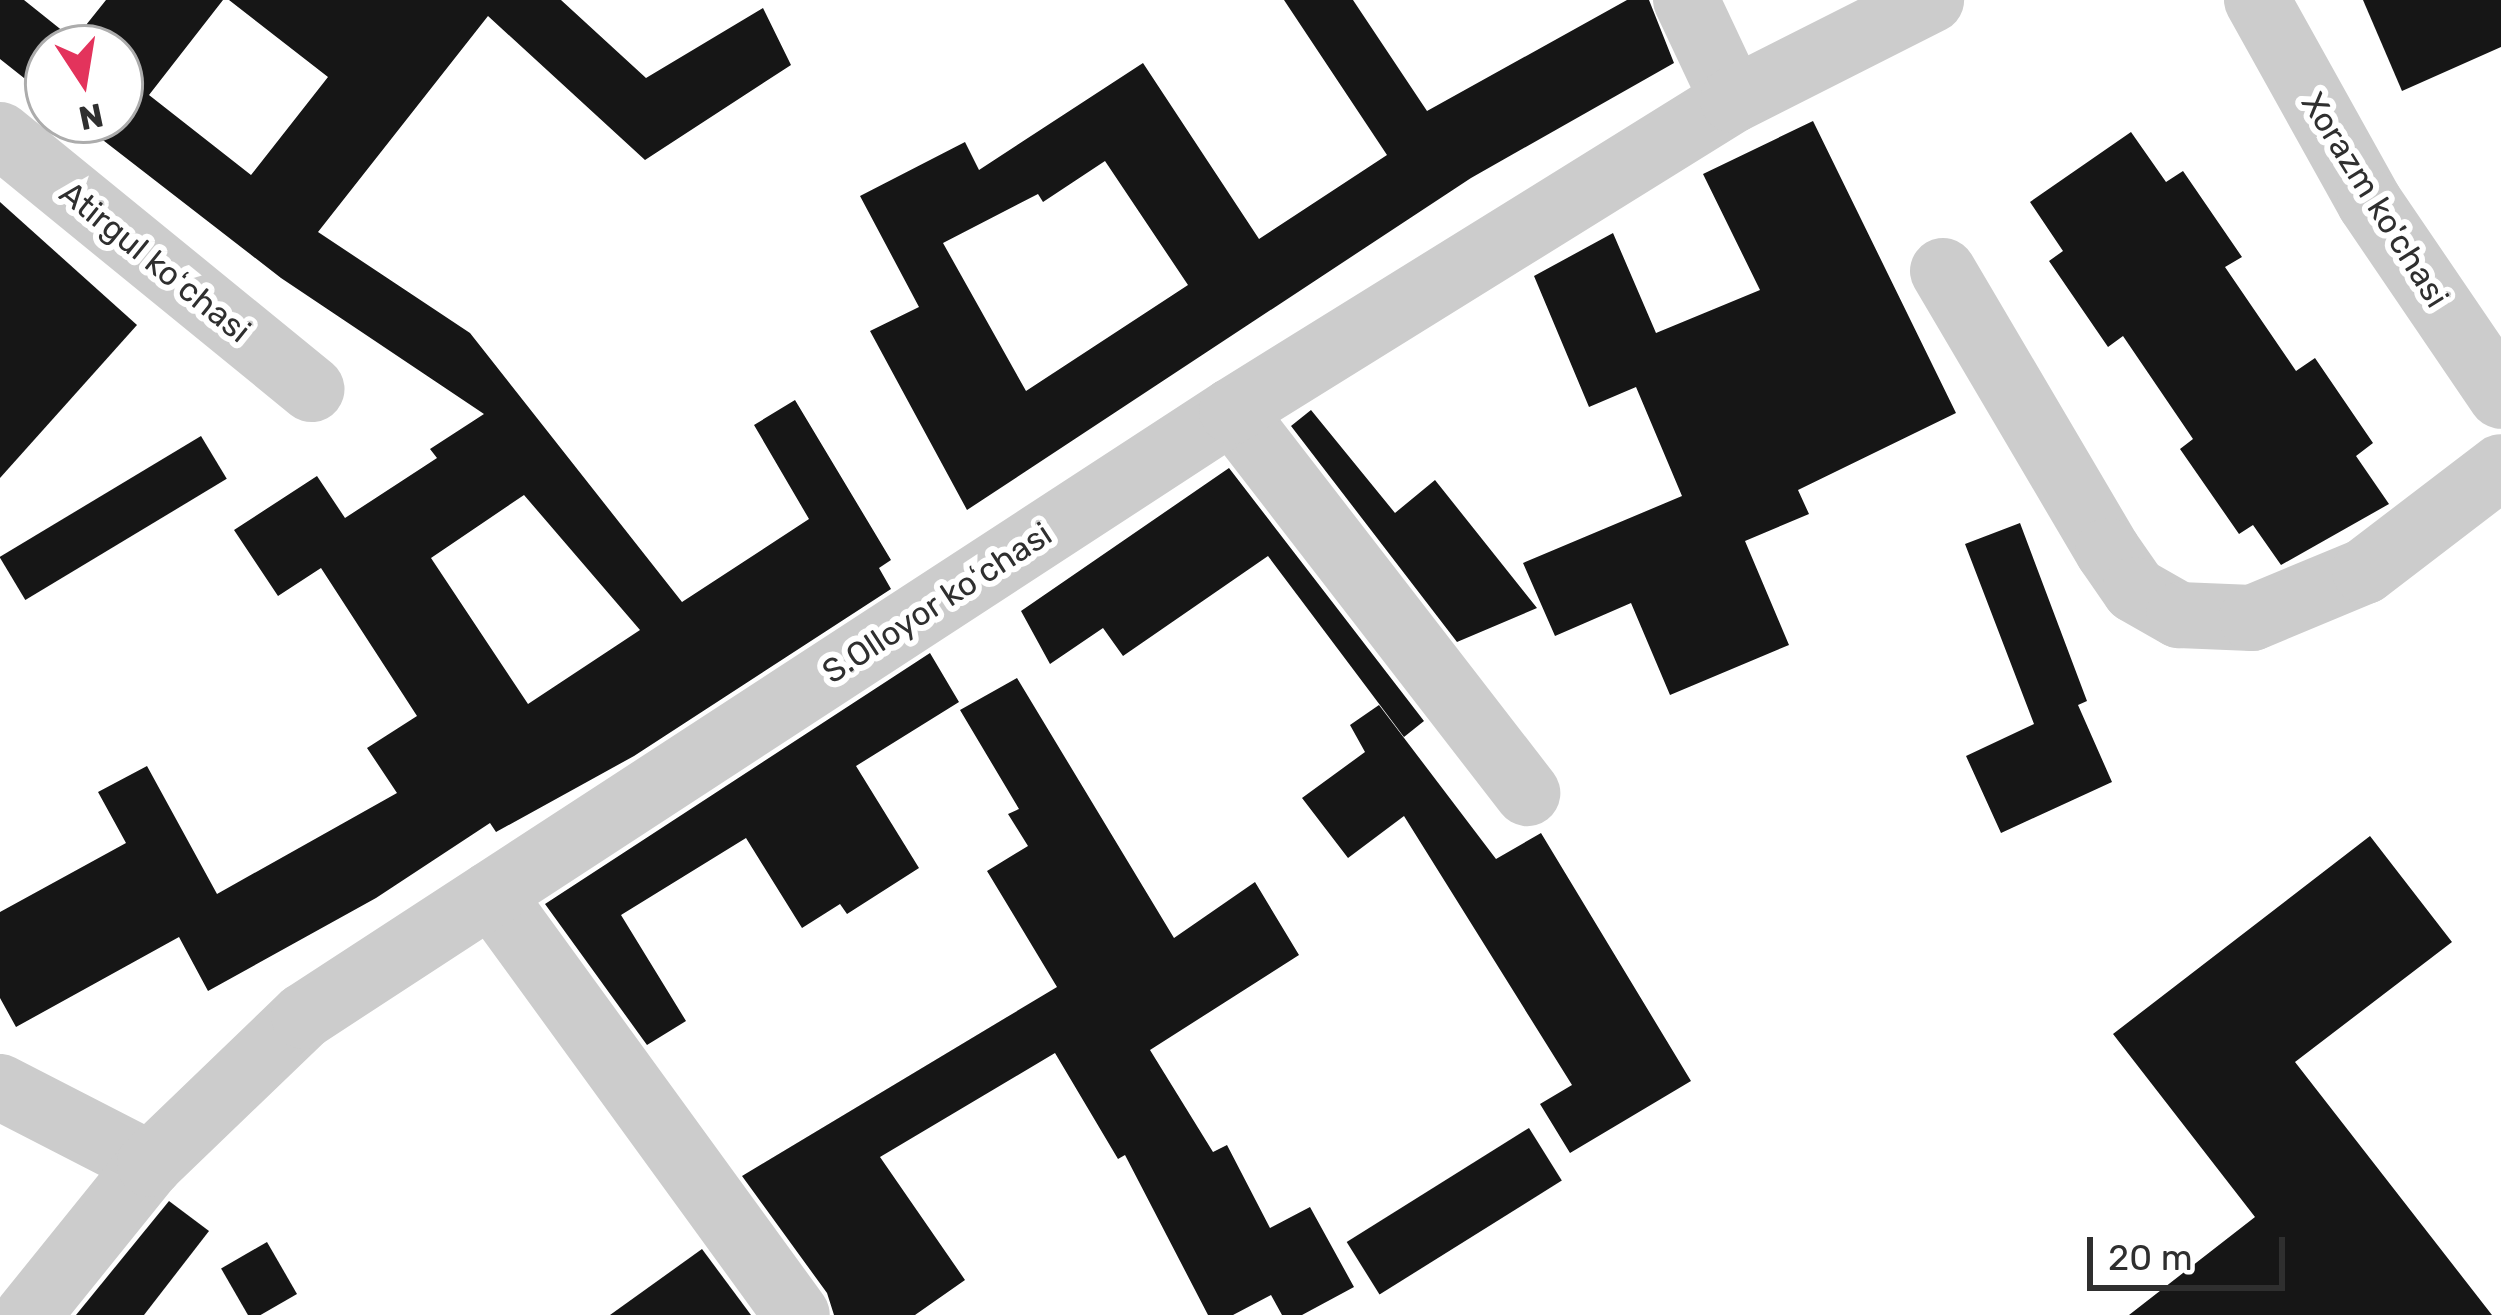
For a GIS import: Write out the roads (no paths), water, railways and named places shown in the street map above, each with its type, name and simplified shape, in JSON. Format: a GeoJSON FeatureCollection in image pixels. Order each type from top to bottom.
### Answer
{"type":"FeatureCollection","features":[{"type":"Feature","properties":{"kind":"street"},"geometry":{"type":"LineString","coordinates":[[1686,0],[1733,100]]}},
{"type":"Feature","properties":{"kind":"street","name":"S.Olloyor koʻchasi"},"geometry":{"type":"LineString","coordinates":[[28,1315],[151,1164],[304,1016],[1232,411],[1733,100],[1931,0]]}},
{"type":"Feature","properties":{"kind":"street","name":"Xorazm ko'chasi"},"geometry":{"type":"LineString","coordinates":[[2257,0],[2370,203],[2501,397]]}},
{"type":"Feature","properties":{"kind":"street","name":"Atirgul koʻchasi"},"geometry":{"type":"LineString","coordinates":[[0,135],[311,389]]}},
{"type":"Feature","properties":{"kind":"street"},"geometry":{"type":"LineString","coordinates":[[1943,271],[2108,551],[2135,590],[2179,615],[2252,617],[2365,571],[2501,467]]}},
{"type":"Feature","properties":{"kind":"street"},"geometry":{"type":"LineString","coordinates":[[1232,411],[1527,793]]}},
{"type":"Feature","properties":{"kind":"street"},"geometry":{"type":"LineString","coordinates":[[491,894],[796,1315]]}},
{"type":"Feature","properties":{"kind":"street"},"geometry":{"type":"LineString","coordinates":[[0,1088],[151,1164]]}}]}
